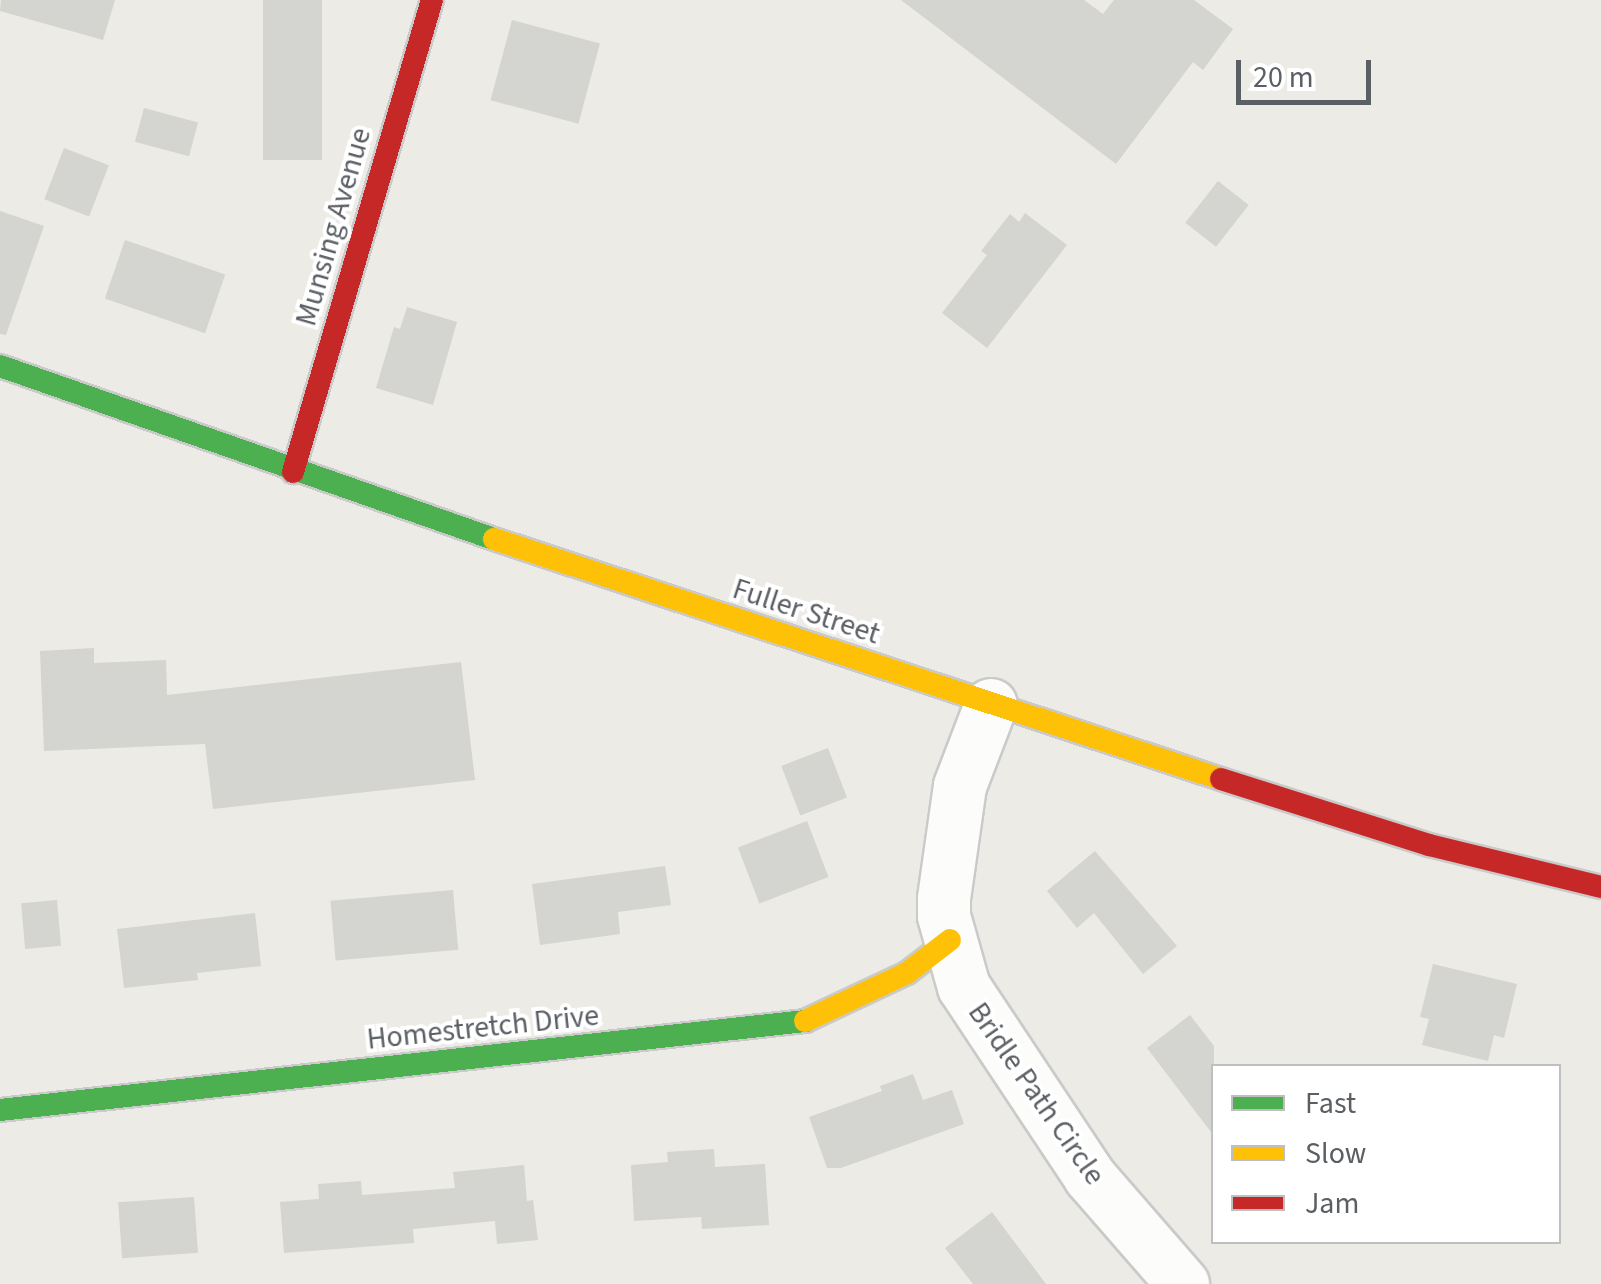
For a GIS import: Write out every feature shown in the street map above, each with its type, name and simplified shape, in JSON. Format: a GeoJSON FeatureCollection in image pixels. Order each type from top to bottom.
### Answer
{"type":"FeatureCollection","features":[{"type":"Feature","properties":{"kind":"street","name":"Munsing Avenue"},"geometry":{"type":"LineString","coordinates":[[293,472],[432,0]]}},
{"type":"Feature","properties":{"kind":"street","name":"Fuller Street"},"geometry":{"type":"LineString","coordinates":[[0,366],[293,472],[991,705],[1429,845],[1601,887]]}},
{"type":"Feature","properties":{"kind":"street","name":"Bridle Path Circle"},"geometry":{"type":"LineString","coordinates":[[991,705],[960,786],[949,845],[944,899],[950,940],[964,987],[990,1032],[1090,1177],[1182,1284]]}},
{"type":"Feature","properties":{"kind":"street","name":"Homestretch Drive"},"geometry":{"type":"LineString","coordinates":[[0,1110],[809,1021],[907,973],[950,940]]}},
{"type":"Feature","properties":{"kind":"building"},"geometry":{"type":"Polygon","coordinates":[[[1,0],[115,0],[103,40],[0,11],[1,0]]]}},
{"type":"Feature","properties":{"kind":"building"},"geometry":{"type":"Polygon","coordinates":[[[263,0],[322,0],[322,160],[263,160],[263,0]]]}},
{"type":"Feature","properties":{"kind":"building"},"geometry":{"type":"Polygon","coordinates":[[[901,0],[1084,0],[1103,14],[1114,0],[1194,0],[1233,29],[1203,70],[1193,62],[1116,164],[901,0]]]}},
{"type":"Feature","properties":{"kind":"building"},"geometry":{"type":"Polygon","coordinates":[[[512,20],[600,44],[578,124],[491,100],[512,20]]]}},
{"type":"Feature","properties":{"kind":"building"},"geometry":{"type":"Polygon","coordinates":[[[144,108],[198,122],[189,156],[135,142],[144,108]]]}},
{"type":"Feature","properties":{"kind":"building"},"geometry":{"type":"Polygon","coordinates":[[[64,148],[109,165],[89,217],[44,199],[64,148]]]}},
{"type":"Feature","properties":{"kind":"building"},"geometry":{"type":"Polygon","coordinates":[[[1218,181],[1249,205],[1216,247],[1185,223],[1218,181]]]}},
{"type":"Feature","properties":{"kind":"building"},"geometry":{"type":"Polygon","coordinates":[[[0,211],[44,226],[6,335],[0,334],[0,211]]]}},
{"type":"Feature","properties":{"kind":"building"},"geometry":{"type":"Polygon","coordinates":[[[1025,213],[1067,245],[987,348],[942,313],[987,255],[981,251],[1010,214],[1019,222],[1025,213]]]}},
{"type":"Feature","properties":{"kind":"building"},"geometry":{"type":"Polygon","coordinates":[[[125,240],[225,275],[205,333],[105,299],[125,240]]]}},
{"type":"Feature","properties":{"kind":"building"},"geometry":{"type":"Polygon","coordinates":[[[407,307],[457,322],[433,405],[376,388],[394,327],[400,329],[407,307]]]}},
{"type":"Feature","properties":{"kind":"building"},"geometry":{"type":"Polygon","coordinates":[[[94,648],[94,663],[166,660],[167,695],[461,662],[475,780],[213,809],[205,744],[44,751],[40,651],[94,648]]]}},
{"type":"Feature","properties":{"kind":"building"},"geometry":{"type":"Polygon","coordinates":[[[828,748],[847,797],[800,815],[781,766],[828,748]]]}},
{"type":"Feature","properties":{"kind":"building"},"geometry":{"type":"Polygon","coordinates":[[[807,821],[829,877],[759,904],[738,848],[807,821]]]}},
{"type":"Feature","properties":{"kind":"building"},"geometry":{"type":"Polygon","coordinates":[[[1095,851],[1177,946],[1143,974],[1094,913],[1077,928],[1047,891],[1095,851]]]}},
{"type":"Feature","properties":{"kind":"building"},"geometry":{"type":"Polygon","coordinates":[[[665,866],[671,905],[618,912],[620,934],[540,945],[532,884],[665,866]]]}},
{"type":"Feature","properties":{"kind":"building"},"geometry":{"type":"Polygon","coordinates":[[[453,890],[458,950],[336,960],[330,901],[453,890]]]}},
{"type":"Feature","properties":{"kind":"building"},"geometry":{"type":"Polygon","coordinates":[[[57,900],[61,946],[25,949],[21,903],[57,900]]]}},
{"type":"Feature","properties":{"kind":"building"},"geometry":{"type":"Polygon","coordinates":[[[255,913],[261,966],[197,973],[198,980],[124,988],[117,929],[255,913]]]}},
{"type":"Feature","properties":{"kind":"building"},"geometry":{"type":"Polygon","coordinates":[[[1433,964],[1517,984],[1504,1038],[1494,1035],[1488,1061],[1422,1045],[1429,1019],[1420,1017],[1433,964]]]}},
{"type":"Feature","properties":{"kind":"building"},"geometry":{"type":"Polygon","coordinates":[[[1190,1015],[1214,1046],[1211,1132],[1147,1048],[1190,1015]]]}},
{"type":"Feature","properties":{"kind":"building"},"geometry":{"type":"Polygon","coordinates":[[[913,1074],[923,1100],[952,1090],[964,1124],[841,1168],[827,1168],[809,1117],[882,1091],[880,1086],[913,1074]]]}},
{"type":"Feature","properties":{"kind":"building"},"geometry":{"type":"Polygon","coordinates":[[[714,1149],[715,1167],[765,1164],[769,1225],[702,1229],[701,1217],[634,1221],[631,1165],[668,1162],[667,1152],[714,1149]]]}},
{"type":"Feature","properties":{"kind":"building"},"geometry":{"type":"Polygon","coordinates":[[[524,1165],[527,1201],[533,1200],[538,1240],[497,1244],[495,1221],[413,1229],[414,1243],[284,1253],[280,1202],[319,1199],[318,1184],[361,1181],[362,1195],[455,1188],[453,1172],[524,1165]]]}},
{"type":"Feature","properties":{"kind":"building"},"geometry":{"type":"Polygon","coordinates":[[[194,1197],[198,1253],[122,1258],[118,1202],[194,1197]]]}},
{"type":"Feature","properties":{"kind":"building"},"geometry":{"type":"Polygon","coordinates":[[[992,1212],[1046,1284],[973,1284],[945,1248],[992,1212]]]}},
{"type":"Feature","properties":{"kind":"traffic: fast"},"geometry":{"type":"LineString","coordinates":[[0,366],[494,539]]}},
{"type":"Feature","properties":{"kind":"traffic: fast"},"geometry":{"type":"LineString","coordinates":[[0,1110],[805,1021]]}},
{"type":"Feature","properties":{"kind":"traffic: slow"},"geometry":{"type":"LineString","coordinates":[[494,539],[1221,779]]}},
{"type":"Feature","properties":{"kind":"traffic: slow"},"geometry":{"type":"LineString","coordinates":[[805,1021],[907,973],[950,940]]}},
{"type":"Feature","properties":{"kind":"traffic: jam"},"geometry":{"type":"LineString","coordinates":[[293,472],[432,0]]}},
{"type":"Feature","properties":{"kind":"traffic: jam"},"geometry":{"type":"LineString","coordinates":[[1221,779],[1429,845],[1601,887]]}}]}
